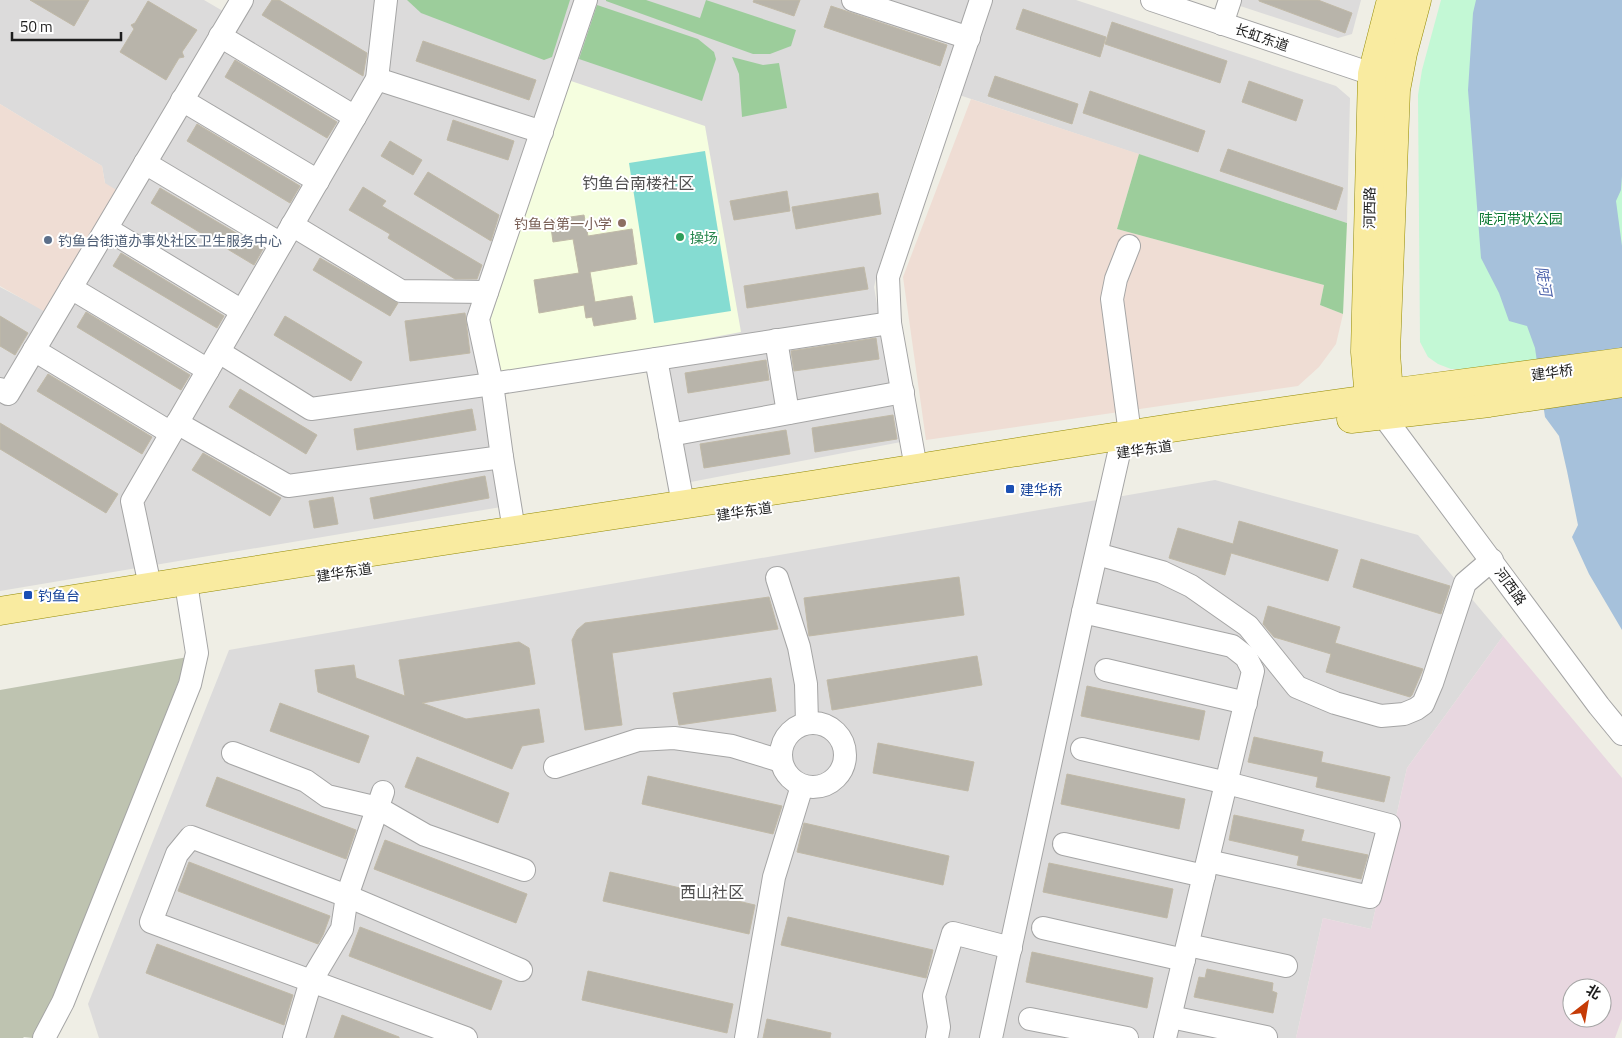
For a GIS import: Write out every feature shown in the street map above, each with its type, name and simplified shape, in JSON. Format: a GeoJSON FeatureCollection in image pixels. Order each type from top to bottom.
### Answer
{"type":"FeatureCollection","features":[{"type":"Feature","properties":{"kind":"main road","name":"河西路"},"geometry":{"type":"LineString","coordinates":[[1380,402],[1365,352],[1372,74],[1391,0]]}},
{"type":"Feature","properties":{"kind":"main road","name":"河西路"},"geometry":{"type":"LineString","coordinates":[[1380,402],[1386,353],[1396,90],[1403,53],[1417,0]]}},
{"type":"Feature","properties":{"kind":"main road","name":"建华桥"},"geometry":{"type":"LineString","coordinates":[[1486,392],[1622,362]]}},
{"type":"Feature","properties":{"kind":"main road","name":"建华桥"},"geometry":{"type":"LineString","coordinates":[[1486,392],[1622,383]]}},
{"type":"Feature","properties":{"kind":"main road","name":"建华东道"},"geometry":{"type":"LineString","coordinates":[[0,611],[150,586],[188,589],[1380,402],[1486,392]]}},
{"type":"Feature","properties":{"kind":"main road","name":"建华东道"},"geometry":{"type":"LineString","coordinates":[[0,628],[188,589],[514,530],[916,468],[1124,443]]}},
{"type":"Feature","properties":{"kind":"street"},"geometry":{"type":"LineString","coordinates":[[0,389],[8,394],[242,0]]}},
{"type":"Feature","properties":{"kind":"street"},"geometry":{"type":"LineString","coordinates":[[150,586],[132,501],[377,79],[386,0]]}},
{"type":"Feature","properties":{"kind":"street"},"geometry":{"type":"LineString","coordinates":[[514,530],[492,384],[478,319],[586,0]]}},
{"type":"Feature","properties":{"kind":"street"},"geometry":{"type":"LineString","coordinates":[[853,0],[968,38]]}},
{"type":"Feature","properties":{"kind":"street"},"geometry":{"type":"LineString","coordinates":[[916,468],[890,323],[888,289],[890,270],[981,0]]}},
{"type":"Feature","properties":{"kind":"street","name":"长虹东道"},"geometry":{"type":"LineString","coordinates":[[1152,0],[1372,74]]}},
{"type":"Feature","properties":{"kind":"street"},"geometry":{"type":"LineString","coordinates":[[1222,24],[1230,0]]}},
{"type":"Feature","properties":{"kind":"street"},"geometry":{"type":"LineString","coordinates":[[220,36],[355,117]]}},
{"type":"Feature","properties":{"kind":"street"},"geometry":{"type":"LineString","coordinates":[[377,79],[542,132]]}},
{"type":"Feature","properties":{"kind":"street"},"geometry":{"type":"LineString","coordinates":[[182,100],[318,181]]}},
{"type":"Feature","properties":{"kind":"street"},"geometry":{"type":"LineString","coordinates":[[145,163],[401,291],[487,292]]}},
{"type":"Feature","properties":{"kind":"street"},"geometry":{"type":"LineString","coordinates":[[107,229],[242,311]]}},
{"type":"Feature","properties":{"kind":"street"},"geometry":{"type":"LineString","coordinates":[[991,1038],[1083,612],[1124,443],[1112,298],[1116,279],[1129,246]]}},
{"type":"Feature","properties":{"kind":"street"},"geometry":{"type":"LineString","coordinates":[[71,288],[311,409],[492,384],[890,323]]}},
{"type":"Feature","properties":{"kind":"street"},"geometry":{"type":"LineString","coordinates":[[776,340],[788,413]]}},
{"type":"Feature","properties":{"kind":"street"},"geometry":{"type":"LineString","coordinates":[[34,350],[174,428],[288,486],[502,458]]}},
{"type":"Feature","properties":{"kind":"street"},"geometry":{"type":"LineString","coordinates":[[656,359],[683,504]]}},
{"type":"Feature","properties":{"kind":"street"},"geometry":{"type":"LineString","coordinates":[[670,435],[903,392]]}},
{"type":"Feature","properties":{"kind":"street","name":"河西路"},"geometry":{"type":"LineString","coordinates":[[1380,402],[1492,560],[1622,734]]}},
{"type":"Feature","properties":{"kind":"street"},"geometry":{"type":"LineString","coordinates":[[1096,554],[1162,572],[1191,586],[1248,626],[1297,687],[1335,703],[1381,716],[1404,714],[1423,704],[1432,683],[1465,583],[1492,560]]}},
{"type":"Feature","properties":{"kind":"street"},"geometry":{"type":"LineString","coordinates":[[777,578],[799,647],[806,684],[806,723]]}},
{"type":"Feature","properties":{"kind":"street"},"geometry":{"type":"LineString","coordinates":[[44,1038],[63,1002],[190,684],[198,652],[188,589]]}},
{"type":"Feature","properties":{"kind":"street"},"geometry":{"type":"LineString","coordinates":[[1083,612],[1232,646],[1246,657],[1254,671],[1168,1028],[1266,1037]]}},
{"type":"Feature","properties":{"kind":"street"},"geometry":{"type":"LineString","coordinates":[[1106,670],[1246,704]]}},
{"type":"Feature","properties":{"kind":"street"},"geometry":{"type":"LineString","coordinates":[[806,723],[828,726],[836,732],[845,752],[844,763],[840,773],[833,781],[813,788],[802,786],[792,780],[785,772],[780,761],[780,751],[786,737],[797,726],[806,723]]}},
{"type":"Feature","properties":{"kind":"street"},"geometry":{"type":"LineString","coordinates":[[555,767],[638,740],[674,738],[732,746],[780,761]]}},
{"type":"Feature","properties":{"kind":"street"},"geometry":{"type":"LineString","coordinates":[[1064,844],[1370,897],[1389,825],[1227,783],[1082,749]]}},
{"type":"Feature","properties":{"kind":"street"},"geometry":{"type":"LineString","coordinates":[[233,753],[306,781],[327,796],[381,800],[425,835],[524,870]]}},
{"type":"Feature","properties":{"kind":"street"},"geometry":{"type":"LineString","coordinates":[[746,1038],[774,877],[802,786]]}},
{"type":"Feature","properties":{"kind":"street"},"geometry":{"type":"LineString","coordinates":[[294,1038],[311,981],[342,929],[347,896],[381,800]]}},
{"type":"Feature","properties":{"kind":"street"},"geometry":{"type":"LineString","coordinates":[[466,1038],[151,922],[177,854],[191,838],[347,896],[521,970]]}},
{"type":"Feature","properties":{"kind":"street"},"geometry":{"type":"LineString","coordinates":[[1043,928],[1186,952],[1286,966]]}},
{"type":"Feature","properties":{"kind":"street"},"geometry":{"type":"LineString","coordinates":[[937,1038],[939,1028],[934,996],[953,933],[1011,948]]}},
{"type":"Feature","properties":{"kind":"street"},"geometry":{"type":"LineString","coordinates":[[1030,1019],[1127,1038]]}},
{"type":"Feature","properties":{"kind":"shaded area"},"geometry":{"type":"Polygon","coordinates":[[[0,0],[204,0],[228,14],[236,0],[1076,0],[1336,86],[1350,98],[1347,223],[938,88],[874,287],[901,442],[675,485],[656,349],[494,373],[507,506],[0,591],[0,287],[53,315],[105,183],[102,166],[0,104],[0,0]]]}},
{"type":"Feature","properties":{"kind":"shaded area"},"geometry":{"type":"Polygon","coordinates":[[[1222,0],[1361,0],[1352,34],[1338,38],[1222,0]]]}},
{"type":"Feature","properties":{"kind":"shaded area","name":"钓鱼台第一小学"},"geometry":{"type":"Polygon","coordinates":[[[568,80],[705,126],[741,332],[656,348],[494,373],[490,321],[568,80]]]}},
{"type":"Feature","properties":{"kind":"shaded area"},"geometry":{"type":"Polygon","coordinates":[[[971,99],[1139,154],[1117,229],[1324,285],[1320,305],[1343,314],[1336,344],[1319,367],[1298,386],[926,440],[903,277],[971,99]]]}},
{"type":"Feature","properties":{"kind":"shaded area","name":"钓鱼台街道办事处社区卫生服务中心"},"geometry":{"type":"Polygon","coordinates":[[[0,104],[102,166],[105,183],[123,194],[52,316],[0,286],[0,104]]]}},
{"type":"Feature","properties":{"kind":"shaded area","name":"操场"},"geometry":{"type":"Polygon","coordinates":[[[705,151],[731,311],[654,323],[629,163],[705,151]]]}},
{"type":"Feature","properties":{"kind":"shaded area"},"geometry":{"type":"Polygon","coordinates":[[[1215,480],[1418,535],[1503,636],[1407,768],[1371,929],[1323,918],[1296,1038],[1003,1038],[1117,497],[1215,480]]]}},
{"type":"Feature","properties":{"kind":"shaded area"},"geometry":{"type":"Polygon","coordinates":[[[1097,500],[981,1038],[99,1038],[88,1004],[229,650],[1097,500]]]}},
{"type":"Feature","properties":{"kind":"shaded area"},"geometry":{"type":"Polygon","coordinates":[[[1503,636],[1622,778],[1622,1019],[1615,1038],[1296,1038],[1323,918],[1371,929],[1407,768],[1503,636]]]}},
{"type":"Feature","properties":{"kind":"shaded area"},"geometry":{"type":"Polygon","coordinates":[[[188,657],[56,997],[33,1038],[0,1038],[0,690],[188,657]]]}},
{"type":"Feature","properties":{"kind":"green space"},"geometry":{"type":"Polygon","coordinates":[[[407,0],[570,0],[552,57],[544,60],[421,13],[407,0]]]}},
{"type":"Feature","properties":{"kind":"green space"},"geometry":{"type":"Polygon","coordinates":[[[606,0],[646,0],[700,18],[706,0],[796,30],[791,46],[770,54],[753,54],[606,0]]]}},
{"type":"Feature","properties":{"kind":"green space","name":"陡河带状公园"},"geometry":{"type":"Polygon","coordinates":[[[1441,0],[1622,0],[1622,345],[1476,369],[1451,369],[1438,364],[1428,357],[1420,342],[1418,95],[1422,70],[1441,0]]]}},
{"type":"Feature","properties":{"kind":"green space"},"geometry":{"type":"Polygon","coordinates":[[[597,5],[698,39],[714,52],[716,59],[702,101],[579,59],[597,5]]]}},
{"type":"Feature","properties":{"kind":"green space"},"geometry":{"type":"Polygon","coordinates":[[[732,57],[763,65],[779,63],[787,108],[742,117],[739,74],[732,57]]]}},
{"type":"Feature","properties":{"kind":"green space"},"geometry":{"type":"Polygon","coordinates":[[[1139,154],[1347,223],[1343,314],[1320,305],[1324,285],[1117,229],[1139,154]]]}},
{"type":"Feature","properties":{"kind":"water","name":"陡河带状公园"},"geometry":{"type":"Polygon","coordinates":[[[1476,0],[1622,0],[1622,176],[1621,190],[1616,201],[1622,246],[1622,630],[1589,574],[1572,537],[1578,525],[1567,471],[1559,436],[1545,417],[1535,348],[1527,326],[1509,321],[1499,293],[1481,258],[1468,90],[1473,13],[1476,0]]]}},
{"type":"Feature","properties":{"kind":"building"},"geometry":{"type":"Polygon","coordinates":[[[30,0],[89,0],[74,26],[30,0]]]}},
{"type":"Feature","properties":{"kind":"building"},"geometry":{"type":"Polygon","coordinates":[[[272,0],[279,0],[367,53],[363,76],[262,15],[272,0]]]}},
{"type":"Feature","properties":{"kind":"building"},"geometry":{"type":"Polygon","coordinates":[[[754,0],[800,0],[794,16],[753,2],[754,0]]]}},
{"type":"Feature","properties":{"kind":"building"},"geometry":{"type":"Polygon","coordinates":[[[1259,0],[1318,0],[1352,13],[1345,33],[1259,0]]]}},
{"type":"Feature","properties":{"kind":"building"},"geometry":{"type":"Polygon","coordinates":[[[148,1],[197,30],[182,52],[184,57],[179,58],[166,80],[120,52],[134,29],[131,25],[135,23],[148,1]]]}},
{"type":"Feature","properties":{"kind":"building"},"geometry":{"type":"Polygon","coordinates":[[[831,6],[947,45],[940,66],[824,27],[831,6]]]}},
{"type":"Feature","properties":{"kind":"building"},"geometry":{"type":"Polygon","coordinates":[[[1023,9],[1106,37],[1100,57],[1016,29],[1023,9]]]}},
{"type":"Feature","properties":{"kind":"building"},"geometry":{"type":"Polygon","coordinates":[[[1112,22],[1227,61],[1220,83],[1105,44],[1112,22]]]}},
{"type":"Feature","properties":{"kind":"building"},"geometry":{"type":"Polygon","coordinates":[[[423,41],[536,80],[529,100],[416,61],[423,41]]]}},
{"type":"Feature","properties":{"kind":"building"},"geometry":{"type":"Polygon","coordinates":[[[235,60],[337,122],[327,138],[225,77],[235,60]]]}},
{"type":"Feature","properties":{"kind":"building"},"geometry":{"type":"Polygon","coordinates":[[[995,76],[1078,104],[1072,124],[988,96],[995,76]]]}},
{"type":"Feature","properties":{"kind":"building"},"geometry":{"type":"Polygon","coordinates":[[[1249,81],[1303,100],[1296,121],[1242,102],[1249,81]]]}},
{"type":"Feature","properties":{"kind":"building"},"geometry":{"type":"Polygon","coordinates":[[[1090,91],[1205,131],[1198,152],[1083,113],[1090,91]]]}},
{"type":"Feature","properties":{"kind":"building"},"geometry":{"type":"Polygon","coordinates":[[[453,120],[514,141],[508,160],[447,140],[453,120]]]}},
{"type":"Feature","properties":{"kind":"building"},"geometry":{"type":"Polygon","coordinates":[[[197,124],[300,186],[290,203],[187,141],[197,124]]]}},
{"type":"Feature","properties":{"kind":"building"},"geometry":{"type":"Polygon","coordinates":[[[390,141],[422,160],[413,175],[381,156],[390,141]]]}},
{"type":"Feature","properties":{"kind":"building"},"geometry":{"type":"Polygon","coordinates":[[[1228,149],[1343,188],[1336,210],[1220,171],[1228,149]]]}},
{"type":"Feature","properties":{"kind":"building"},"geometry":{"type":"Polygon","coordinates":[[[428,172],[499,215],[491,241],[414,194],[428,172]]]}},
{"type":"Feature","properties":{"kind":"building"},"geometry":{"type":"Polygon","coordinates":[[[363,187],[386,201],[382,206],[482,265],[477,279],[455,279],[388,238],[390,234],[349,210],[363,187]]]}},
{"type":"Feature","properties":{"kind":"building"},"geometry":{"type":"Polygon","coordinates":[[[160,188],[263,249],[254,265],[151,203],[160,188]]]}},
{"type":"Feature","properties":{"kind":"building"},"geometry":{"type":"Polygon","coordinates":[[[787,191],[790,211],[734,220],[730,201],[787,191]]]}},
{"type":"Feature","properties":{"kind":"building"},"geometry":{"type":"Polygon","coordinates":[[[878,193],[881,214],[796,229],[792,207],[878,193]]]}},
{"type":"Feature","properties":{"kind":"building"},"geometry":{"type":"Polygon","coordinates":[[[584,215],[588,236],[632,229],[637,264],[590,272],[595,302],[632,296],[636,319],[594,326],[592,317],[586,318],[584,305],[539,313],[534,280],[579,273],[573,239],[553,242],[550,220],[584,215]]]}},
{"type":"Feature","properties":{"kind":"building"},"geometry":{"type":"Polygon","coordinates":[[[121,253],[224,316],[217,328],[113,266],[121,253]]]}},
{"type":"Feature","properties":{"kind":"building"},"geometry":{"type":"Polygon","coordinates":[[[320,258],[398,303],[390,316],[313,270],[320,258]]]}},
{"type":"Feature","properties":{"kind":"building"},"geometry":{"type":"Polygon","coordinates":[[[864,267],[868,289],[747,308],[744,286],[864,267]]]}},
{"type":"Feature","properties":{"kind":"building"},"geometry":{"type":"Polygon","coordinates":[[[86,312],[190,375],[181,390],[77,327],[86,312]]]}},
{"type":"Feature","properties":{"kind":"building"},"geometry":{"type":"Polygon","coordinates":[[[465,313],[470,353],[410,361],[405,321],[465,313]]]}},
{"type":"Feature","properties":{"kind":"building"},"geometry":{"type":"Polygon","coordinates":[[[0,316],[28,333],[15,355],[0,346],[0,316]]]}},
{"type":"Feature","properties":{"kind":"building"},"geometry":{"type":"Polygon","coordinates":[[[285,316],[362,362],[351,381],[274,335],[285,316]]]}},
{"type":"Feature","properties":{"kind":"building"},"geometry":{"type":"Polygon","coordinates":[[[876,338],[879,359],[794,371],[791,351],[876,338]]]}},
{"type":"Feature","properties":{"kind":"building"},"geometry":{"type":"Polygon","coordinates":[[[766,360],[769,380],[688,393],[685,373],[766,360]]]}},
{"type":"Feature","properties":{"kind":"building"},"geometry":{"type":"Polygon","coordinates":[[[48,374],[152,437],[142,454],[37,391],[48,374]]]}},
{"type":"Feature","properties":{"kind":"building"},"geometry":{"type":"Polygon","coordinates":[[[240,389],[317,435],[306,454],[229,407],[240,389]]]}},
{"type":"Feature","properties":{"kind":"building"},"geometry":{"type":"Polygon","coordinates":[[[472,409],[476,430],[357,450],[354,429],[472,409]]]}},
{"type":"Feature","properties":{"kind":"building"},"geometry":{"type":"Polygon","coordinates":[[[893,415],[897,439],[815,452],[812,428],[893,415]]]}},
{"type":"Feature","properties":{"kind":"building"},"geometry":{"type":"Polygon","coordinates":[[[0,423],[118,494],[106,513],[0,449],[0,423]]]}},
{"type":"Feature","properties":{"kind":"building"},"geometry":{"type":"Polygon","coordinates":[[[786,430],[790,454],[704,468],[700,444],[786,430]]]}},
{"type":"Feature","properties":{"kind":"building"},"geometry":{"type":"Polygon","coordinates":[[[203,453],[281,498],[270,516],[192,470],[203,453]]]}},
{"type":"Feature","properties":{"kind":"building"},"geometry":{"type":"Polygon","coordinates":[[[485,476],[489,498],[374,519],[370,498],[485,476]]]}},
{"type":"Feature","properties":{"kind":"building"},"geometry":{"type":"Polygon","coordinates":[[[333,497],[338,524],[314,528],[309,501],[333,497]]]}},
{"type":"Feature","properties":{"kind":"building"},"geometry":{"type":"Polygon","coordinates":[[[1239,521],[1338,550],[1328,581],[1231,553],[1225,575],[1169,558],[1178,528],[1233,544],[1239,521]]]}},
{"type":"Feature","properties":{"kind":"building"},"geometry":{"type":"Polygon","coordinates":[[[1361,559],[1450,586],[1441,614],[1353,587],[1361,559]]]}},
{"type":"Feature","properties":{"kind":"building"},"geometry":{"type":"Polygon","coordinates":[[[959,577],[964,615],[809,636],[804,598],[959,577]]]}},
{"type":"Feature","properties":{"kind":"building"},"geometry":{"type":"Polygon","coordinates":[[[769,597],[778,629],[612,653],[622,725],[585,730],[572,640],[577,630],[585,623],[769,597]]]}},
{"type":"Feature","properties":{"kind":"building"},"geometry":{"type":"Polygon","coordinates":[[[1268,606],[1340,627],[1335,643],[1423,669],[1412,695],[1410,697],[1326,672],[1331,654],[1274,637],[1263,624],[1268,606]]]}},
{"type":"Feature","properties":{"kind":"building"},"geometry":{"type":"Polygon","coordinates":[[[519,642],[529,648],[535,684],[422,703],[466,719],[539,709],[544,742],[522,746],[512,769],[318,692],[315,670],[354,665],[356,678],[405,696],[399,660],[519,642]]]}},
{"type":"Feature","properties":{"kind":"building"},"geometry":{"type":"Polygon","coordinates":[[[977,656],[982,685],[832,710],[827,680],[977,656]]]}},
{"type":"Feature","properties":{"kind":"building"},"geometry":{"type":"Polygon","coordinates":[[[771,678],[776,711],[679,725],[673,693],[771,678]]]}},
{"type":"Feature","properties":{"kind":"building"},"geometry":{"type":"Polygon","coordinates":[[[1087,686],[1205,711],[1199,740],[1081,716],[1087,686]]]}},
{"type":"Feature","properties":{"kind":"building"},"geometry":{"type":"Polygon","coordinates":[[[280,703],[369,736],[359,763],[270,731],[280,703]]]}},
{"type":"Feature","properties":{"kind":"building"},"geometry":{"type":"Polygon","coordinates":[[[1254,737],[1323,752],[1321,762],[1390,777],[1384,802],[1316,787],[1318,777],[1248,762],[1254,737]]]}},
{"type":"Feature","properties":{"kind":"building"},"geometry":{"type":"Polygon","coordinates":[[[878,743],[974,762],[968,791],[873,773],[878,743]]]}},
{"type":"Feature","properties":{"kind":"building"},"geometry":{"type":"Polygon","coordinates":[[[417,757],[509,793],[498,823],[405,787],[417,757]]]}},
{"type":"Feature","properties":{"kind":"building"},"geometry":{"type":"Polygon","coordinates":[[[1067,774],[1185,799],[1179,829],[1061,804],[1067,774]]]}},
{"type":"Feature","properties":{"kind":"building"},"geometry":{"type":"Polygon","coordinates":[[[648,776],[782,806],[773,834],[642,804],[648,776]]]}},
{"type":"Feature","properties":{"kind":"building"},"geometry":{"type":"Polygon","coordinates":[[[217,777],[356,830],[346,859],[206,806],[217,777]]]}},
{"type":"Feature","properties":{"kind":"building"},"geometry":{"type":"Polygon","coordinates":[[[1234,815],[1304,830],[1301,841],[1368,855],[1361,879],[1297,865],[1299,856],[1229,840],[1234,815]]]}},
{"type":"Feature","properties":{"kind":"building"},"geometry":{"type":"Polygon","coordinates":[[[804,823],[949,856],[943,885],[797,852],[804,823]]]}},
{"type":"Feature","properties":{"kind":"building"},"geometry":{"type":"Polygon","coordinates":[[[385,840],[527,894],[516,923],[374,869],[385,840]]]}},
{"type":"Feature","properties":{"kind":"building"},"geometry":{"type":"Polygon","coordinates":[[[189,862],[330,916],[318,944],[178,891],[189,862]]]}},
{"type":"Feature","properties":{"kind":"building"},"geometry":{"type":"Polygon","coordinates":[[[1049,863],[1173,889],[1167,918],[1043,892],[1049,863]]]}},
{"type":"Feature","properties":{"kind":"building"},"geometry":{"type":"Polygon","coordinates":[[[610,872],[755,905],[749,934],[603,901],[610,872]]]}},
{"type":"Feature","properties":{"kind":"building"},"geometry":{"type":"Polygon","coordinates":[[[788,917],[933,950],[926,978],[781,945],[788,917]]]}},
{"type":"Feature","properties":{"kind":"building"},"geometry":{"type":"Polygon","coordinates":[[[360,927],[502,981],[491,1010],[349,956],[360,927]]]}},
{"type":"Feature","properties":{"kind":"building"},"geometry":{"type":"Polygon","coordinates":[[[157,944],[293,995],[284,1025],[146,973],[157,944]]]}},
{"type":"Feature","properties":{"kind":"building"},"geometry":{"type":"Polygon","coordinates":[[[1032,952],[1153,978],[1147,1008],[1026,982],[1032,952]]]}},
{"type":"Feature","properties":{"kind":"building"},"geometry":{"type":"Polygon","coordinates":[[[1207,969],[1273,983],[1272,991],[1277,993],[1273,1013],[1194,997],[1199,977],[1205,978],[1207,969]]]}},
{"type":"Feature","properties":{"kind":"building"},"geometry":{"type":"Polygon","coordinates":[[[588,971],[733,1004],[727,1033],[582,1000],[588,971]]]}},
{"type":"Feature","properties":{"kind":"building"},"geometry":{"type":"Polygon","coordinates":[[[342,1015],[399,1037],[399,1038],[334,1038],[342,1015]]]}},
{"type":"Feature","properties":{"kind":"building"},"geometry":{"type":"Polygon","coordinates":[[[767,1019],[831,1033],[830,1038],[763,1038],[767,1019]]]}},
{"type":"Feature","properties":{"kind":"place","name":"钓鱼台第一小学"},"geometry":{"type":"Point","coordinates":[622,223]}},
{"type":"Feature","properties":{"kind":"place","name":"操场"},"geometry":{"type":"Point","coordinates":[680,237]}},
{"type":"Feature","properties":{"kind":"place","name":"钓鱼台街道办事处社区卫生服务中心"},"geometry":{"type":"Point","coordinates":[48,240]}},
{"type":"Feature","properties":{"kind":"place","name":"建华桥"},"geometry":{"type":"Point","coordinates":[1010,489]}},
{"type":"Feature","properties":{"kind":"place","name":"钓鱼台"},"geometry":{"type":"Point","coordinates":[28,595]}},
{"type":"Feature","properties":{"kind":"district","name":"钓鱼台南楼社区"},"geometry":{"type":"Point","coordinates":[638,183]}},
{"type":"Feature","properties":{"kind":"district","name":"西山社区"},"geometry":{"type":"Point","coordinates":[712,892]}},
{"type":"Feature","properties":{"kind":"water label","name":"陡河"},"geometry":{"type":"Point","coordinates":[1544,281]}}]}
